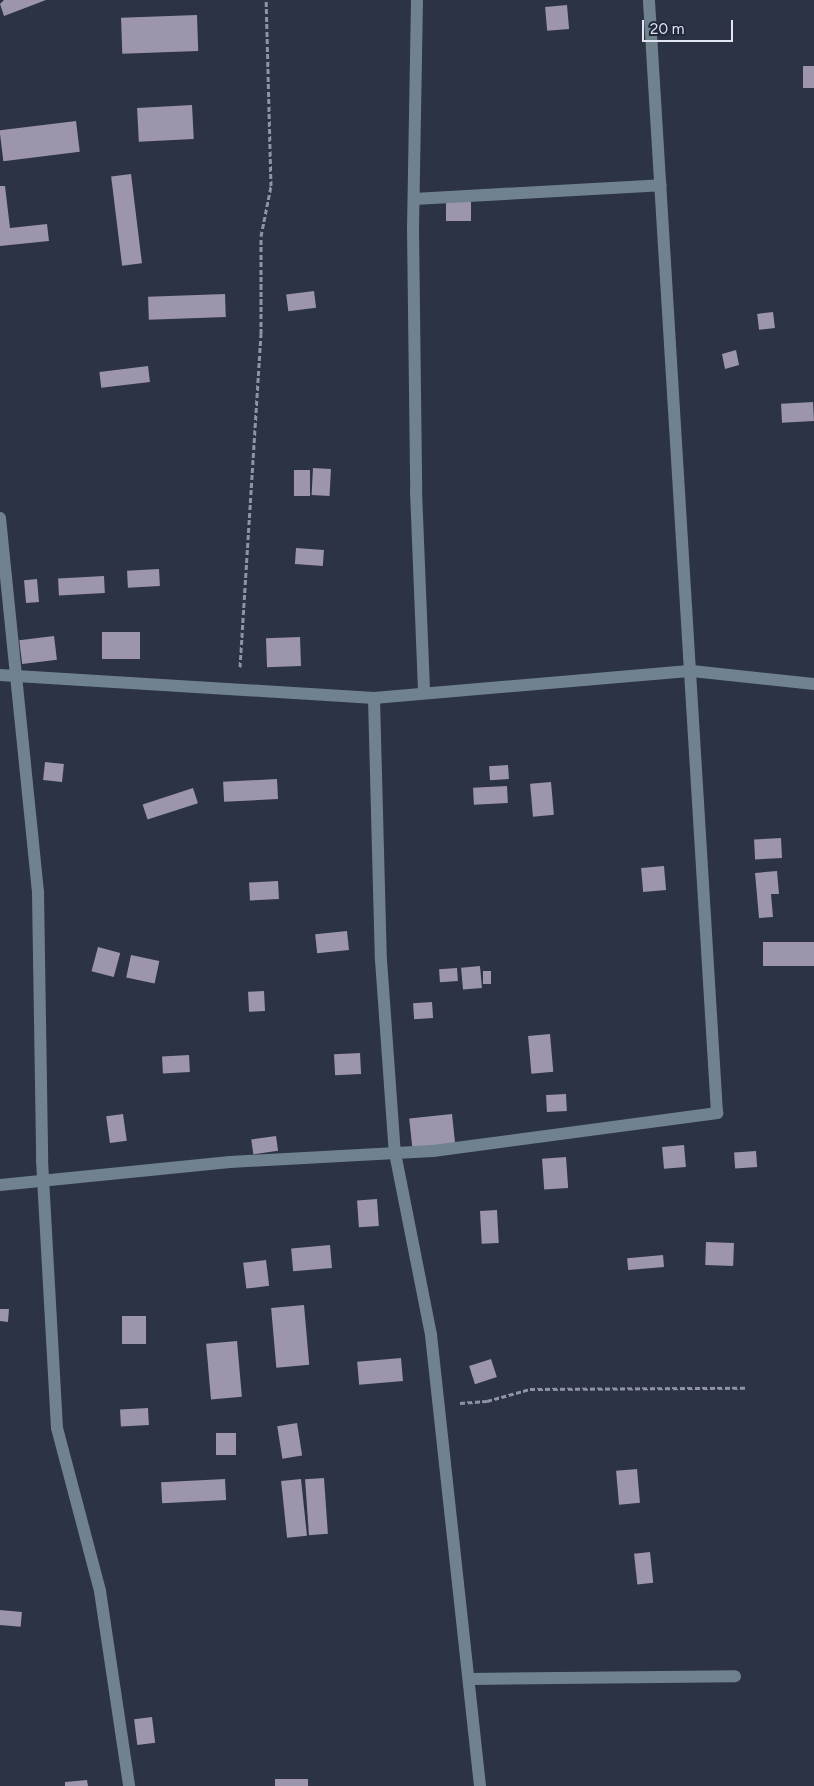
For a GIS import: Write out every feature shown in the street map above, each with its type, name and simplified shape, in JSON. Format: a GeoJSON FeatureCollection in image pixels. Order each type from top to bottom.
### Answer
{"type":"FeatureCollection","features":[{"type":"Feature","properties":{"kind":"street"},"geometry":{"type":"LineString","coordinates":[[417,0],[414,199],[416,490],[424,692]]}},
{"type":"Feature","properties":{"kind":"street"},"geometry":{"type":"LineString","coordinates":[[0,1185],[230,1162],[396,1153],[717,1113],[692,671],[650,0]]}},
{"type":"Feature","properties":{"kind":"street"},"geometry":{"type":"LineString","coordinates":[[414,199],[661,185]]}},
{"type":"Feature","properties":{"kind":"street"},"geometry":{"type":"LineString","coordinates":[[0,518],[38,892],[43,1182],[57,1428],[100,1590],[129,1786]]}},
{"type":"Feature","properties":{"kind":"street"},"geometry":{"type":"LineString","coordinates":[[0,675],[16,674],[374,698],[424,692],[692,671],[814,684]]}},
{"type":"Feature","properties":{"kind":"street"},"geometry":{"type":"LineString","coordinates":[[374,698],[380,960],[396,1153],[431,1335],[480,1786]]}},
{"type":"Feature","properties":{"kind":"street"},"geometry":{"type":"LineString","coordinates":[[469,1679],[735,1676]]}},
{"type":"Feature","properties":{"kind":"path"},"geometry":{"type":"LineString","coordinates":[[239,689],[262,334],[261,236],[271,186],[266,0]]}},
{"type":"Feature","properties":{"kind":"path"},"geometry":{"type":"LineString","coordinates":[[439,1404],[487,1401],[530,1389],[746,1388]]}},
{"type":"Feature","properties":{"kind":"building"},"geometry":{"type":"Polygon","coordinates":[[[4,0],[46,0],[4,16],[0,4],[4,0]]]}},
{"type":"Feature","properties":{"kind":"building"},"geometry":{"type":"Polygon","coordinates":[[[567,5],[569,29],[547,31],[545,7],[567,5]]]}},
{"type":"Feature","properties":{"kind":"building"},"geometry":{"type":"Polygon","coordinates":[[[197,15],[198,51],[122,54],[121,18],[197,15]]]}},
{"type":"Feature","properties":{"kind":"building"},"geometry":{"type":"Polygon","coordinates":[[[803,66],[814,66],[814,88],[803,88],[803,66]]]}},
{"type":"Feature","properties":{"kind":"building"},"geometry":{"type":"Polygon","coordinates":[[[192,105],[194,139],[139,142],[137,108],[192,105]]]}},
{"type":"Feature","properties":{"kind":"building"},"geometry":{"type":"Polygon","coordinates":[[[76,121],[80,152],[3,161],[0,130],[76,121]]]}},
{"type":"Feature","properties":{"kind":"building"},"geometry":{"type":"Polygon","coordinates":[[[131,174],[142,263],[122,266],[111,176],[131,174]]]}},
{"type":"Feature","properties":{"kind":"building"},"geometry":{"type":"Polygon","coordinates":[[[0,186],[5,186],[10,228],[47,224],[49,241],[0,246],[0,186]]]}},
{"type":"Feature","properties":{"kind":"building"},"geometry":{"type":"Polygon","coordinates":[[[446,202],[471,202],[471,221],[446,221],[446,202]]]}},
{"type":"Feature","properties":{"kind":"building"},"geometry":{"type":"Polygon","coordinates":[[[314,291],[316,308],[288,311],[286,294],[314,291]]]}},
{"type":"Feature","properties":{"kind":"building"},"geometry":{"type":"Polygon","coordinates":[[[225,294],[226,317],[149,320],[148,297],[225,294]]]}},
{"type":"Feature","properties":{"kind":"building"},"geometry":{"type":"Polygon","coordinates":[[[773,312],[775,328],[759,330],[757,314],[773,312]]]}},
{"type":"Feature","properties":{"kind":"building"},"geometry":{"type":"Polygon","coordinates":[[[736,350],[739,365],[725,369],[722,354],[736,350]]]}},
{"type":"Feature","properties":{"kind":"building"},"geometry":{"type":"Polygon","coordinates":[[[148,366],[150,382],[101,388],[99,372],[148,366]]]}},
{"type":"Feature","properties":{"kind":"building"},"geometry":{"type":"Polygon","coordinates":[[[813,402],[814,421],[782,423],[781,404],[813,402]]]}},
{"type":"Feature","properties":{"kind":"building"},"geometry":{"type":"Polygon","coordinates":[[[313,468],[331,469],[330,496],[312,495],[313,468]]]}},
{"type":"Feature","properties":{"kind":"building"},"geometry":{"type":"Polygon","coordinates":[[[294,470],[310,470],[310,496],[294,496],[294,470]]]}},
{"type":"Feature","properties":{"kind":"building"},"geometry":{"type":"Polygon","coordinates":[[[296,548],[324,550],[323,566],[295,564],[296,548]]]}},
{"type":"Feature","properties":{"kind":"building"},"geometry":{"type":"Polygon","coordinates":[[[159,569],[160,586],[128,588],[127,571],[159,569]]]}},
{"type":"Feature","properties":{"kind":"building"},"geometry":{"type":"Polygon","coordinates":[[[104,576],[105,593],[59,595],[58,578],[104,576]]]}},
{"type":"Feature","properties":{"kind":"building"},"geometry":{"type":"Polygon","coordinates":[[[37,579],[39,602],[26,603],[24,580],[37,579]]]}},
{"type":"Feature","properties":{"kind":"building"},"geometry":{"type":"Polygon","coordinates":[[[102,632],[140,632],[140,659],[102,659],[102,632]]]}},
{"type":"Feature","properties":{"kind":"building"},"geometry":{"type":"Polygon","coordinates":[[[54,636],[57,660],[22,664],[19,640],[54,636]]]}},
{"type":"Feature","properties":{"kind":"building"},"geometry":{"type":"Polygon","coordinates":[[[300,637],[301,666],[267,667],[266,638],[300,637]]]}},
{"type":"Feature","properties":{"kind":"building"},"geometry":{"type":"Polygon","coordinates":[[[45,762],[64,764],[62,782],[43,780],[45,762]]]}},
{"type":"Feature","properties":{"kind":"building"},"geometry":{"type":"Polygon","coordinates":[[[508,765],[509,779],[490,780],[489,766],[508,765]]]}},
{"type":"Feature","properties":{"kind":"building"},"geometry":{"type":"Polygon","coordinates":[[[277,779],[278,799],[224,802],[223,782],[277,779]]]}},
{"type":"Feature","properties":{"kind":"building"},"geometry":{"type":"Polygon","coordinates":[[[551,782],[554,815],[533,817],[530,784],[551,782]]]}},
{"type":"Feature","properties":{"kind":"building"},"geometry":{"type":"Polygon","coordinates":[[[507,786],[508,803],[474,805],[473,788],[507,786]]]}},
{"type":"Feature","properties":{"kind":"building"},"geometry":{"type":"Polygon","coordinates":[[[193,788],[198,803],[148,820],[143,804],[193,788]]]}},
{"type":"Feature","properties":{"kind":"building"},"geometry":{"type":"Polygon","coordinates":[[[781,838],[782,858],[755,859],[754,839],[781,838]]]}},
{"type":"Feature","properties":{"kind":"building"},"geometry":{"type":"Polygon","coordinates":[[[664,866],[666,890],[643,892],[641,868],[664,866]]]}},
{"type":"Feature","properties":{"kind":"building"},"geometry":{"type":"Polygon","coordinates":[[[777,871],[779,894],[771,894],[773,917],[759,918],[755,873],[777,871]]]}},
{"type":"Feature","properties":{"kind":"building"},"geometry":{"type":"Polygon","coordinates":[[[278,881],[279,899],[250,900],[249,883],[278,881]]]}},
{"type":"Feature","properties":{"kind":"building"},"geometry":{"type":"Polygon","coordinates":[[[347,931],[349,950],[317,953],[315,934],[347,931]]]}},
{"type":"Feature","properties":{"kind":"building"},"geometry":{"type":"Polygon","coordinates":[[[763,942],[814,942],[814,966],[763,966],[763,942]]]}},
{"type":"Feature","properties":{"kind":"building"},"geometry":{"type":"Polygon","coordinates":[[[98,947],[120,953],[114,977],[92,971],[98,947]]]}},
{"type":"Feature","properties":{"kind":"building"},"geometry":{"type":"Polygon","coordinates":[[[131,955],[159,961],[155,984],[126,977],[131,955]]]}},
{"type":"Feature","properties":{"kind":"building"},"geometry":{"type":"Polygon","coordinates":[[[480,966],[482,988],[463,990],[461,968],[480,966]]]}},
{"type":"Feature","properties":{"kind":"building"},"geometry":{"type":"Polygon","coordinates":[[[457,968],[458,981],[440,982],[439,969],[457,968]]]}},
{"type":"Feature","properties":{"kind":"building"},"geometry":{"type":"Polygon","coordinates":[[[483,971],[491,971],[491,984],[483,984],[483,971]]]}},
{"type":"Feature","properties":{"kind":"building"},"geometry":{"type":"Polygon","coordinates":[[[264,991],[265,1011],[249,1012],[248,992],[264,991]]]}},
{"type":"Feature","properties":{"kind":"building"},"geometry":{"type":"Polygon","coordinates":[[[432,1002],[433,1018],[414,1019],[413,1003],[432,1002]]]}},
{"type":"Feature","properties":{"kind":"building"},"geometry":{"type":"Polygon","coordinates":[[[550,1034],[553,1072],[531,1074],[528,1036],[550,1034]]]}},
{"type":"Feature","properties":{"kind":"building"},"geometry":{"type":"Polygon","coordinates":[[[360,1053],[361,1074],[335,1075],[334,1054],[360,1053]]]}},
{"type":"Feature","properties":{"kind":"building"},"geometry":{"type":"Polygon","coordinates":[[[189,1055],[190,1072],[163,1073],[162,1056],[189,1055]]]}},
{"type":"Feature","properties":{"kind":"building"},"geometry":{"type":"Polygon","coordinates":[[[566,1094],[567,1111],[547,1112],[546,1095],[566,1094]]]}},
{"type":"Feature","properties":{"kind":"building"},"geometry":{"type":"Polygon","coordinates":[[[123,1114],[127,1141],[110,1143],[106,1116],[123,1114]]]}},
{"type":"Feature","properties":{"kind":"building"},"geometry":{"type":"Polygon","coordinates":[[[452,1114],[455,1144],[412,1148],[409,1118],[452,1114]]]}},
{"type":"Feature","properties":{"kind":"building"},"geometry":{"type":"Polygon","coordinates":[[[276,1136],[278,1151],[253,1154],[251,1139],[276,1136]]]}},
{"type":"Feature","properties":{"kind":"building"},"geometry":{"type":"Polygon","coordinates":[[[684,1145],[686,1167],[664,1169],[662,1147],[684,1145]]]}},
{"type":"Feature","properties":{"kind":"building"},"geometry":{"type":"Polygon","coordinates":[[[756,1151],[757,1167],[735,1168],[734,1153],[756,1151]]]}},
{"type":"Feature","properties":{"kind":"building"},"geometry":{"type":"Polygon","coordinates":[[[566,1157],[568,1188],[544,1190],[542,1159],[566,1157]]]}},
{"type":"Feature","properties":{"kind":"building"},"geometry":{"type":"Polygon","coordinates":[[[377,1199],[379,1226],[359,1227],[357,1200],[377,1199]]]}},
{"type":"Feature","properties":{"kind":"building"},"geometry":{"type":"Polygon","coordinates":[[[497,1210],[499,1243],[482,1244],[480,1211],[497,1210]]]}},
{"type":"Feature","properties":{"kind":"building"},"geometry":{"type":"Polygon","coordinates":[[[706,1242],[734,1243],[733,1266],[705,1265],[706,1242]]]}},
{"type":"Feature","properties":{"kind":"building"},"geometry":{"type":"Polygon","coordinates":[[[330,1245],[332,1268],[293,1271],[291,1248],[330,1245]]]}},
{"type":"Feature","properties":{"kind":"building"},"geometry":{"type":"Polygon","coordinates":[[[663,1255],[664,1267],[628,1270],[627,1258],[663,1255]]]}},
{"type":"Feature","properties":{"kind":"building"},"geometry":{"type":"Polygon","coordinates":[[[266,1260],[269,1286],[246,1289],[243,1263],[266,1260]]]}},
{"type":"Feature","properties":{"kind":"building"},"geometry":{"type":"Polygon","coordinates":[[[304,1305],[309,1365],[276,1368],[271,1308],[304,1305]]]}},
{"type":"Feature","properties":{"kind":"building"},"geometry":{"type":"Polygon","coordinates":[[[0,1309],[9,1309],[8,1322],[0,1321],[0,1309]]]}},
{"type":"Feature","properties":{"kind":"building"},"geometry":{"type":"Polygon","coordinates":[[[122,1316],[146,1316],[146,1344],[122,1344],[122,1316]]]}},
{"type":"Feature","properties":{"kind":"building"},"geometry":{"type":"Polygon","coordinates":[[[237,1341],[242,1397],[211,1399],[206,1344],[237,1341]]]}},
{"type":"Feature","properties":{"kind":"building"},"geometry":{"type":"Polygon","coordinates":[[[401,1358],[403,1381],[359,1385],[357,1362],[401,1358]]]}},
{"type":"Feature","properties":{"kind":"building"},"geometry":{"type":"Polygon","coordinates":[[[491,1359],[497,1377],[475,1384],[469,1366],[491,1359]]]}},
{"type":"Feature","properties":{"kind":"building"},"geometry":{"type":"Polygon","coordinates":[[[148,1408],[149,1425],[121,1426],[120,1409],[148,1408]]]}},
{"type":"Feature","properties":{"kind":"building"},"geometry":{"type":"Polygon","coordinates":[[[297,1423],[302,1456],[282,1459],[277,1426],[297,1423]]]}},
{"type":"Feature","properties":{"kind":"building"},"geometry":{"type":"Polygon","coordinates":[[[216,1433],[236,1433],[236,1455],[216,1455],[216,1433]]]}},
{"type":"Feature","properties":{"kind":"building"},"geometry":{"type":"Polygon","coordinates":[[[637,1469],[640,1503],[619,1505],[616,1471],[637,1469]]]}},
{"type":"Feature","properties":{"kind":"building"},"geometry":{"type":"Polygon","coordinates":[[[324,1478],[328,1534],[309,1535],[305,1479],[324,1478]]]}},
{"type":"Feature","properties":{"kind":"building"},"geometry":{"type":"Polygon","coordinates":[[[225,1479],[226,1500],[162,1503],[161,1482],[225,1479]]]}},
{"type":"Feature","properties":{"kind":"building"},"geometry":{"type":"Polygon","coordinates":[[[301,1479],[307,1536],[287,1538],[281,1481],[301,1479]]]}},
{"type":"Feature","properties":{"kind":"building"},"geometry":{"type":"Polygon","coordinates":[[[650,1552],[653,1583],[637,1585],[634,1554],[650,1552]]]}},
{"type":"Feature","properties":{"kind":"building"},"geometry":{"type":"Polygon","coordinates":[[[0,1610],[22,1612],[21,1627],[0,1625],[0,1610]]]}},
{"type":"Feature","properties":{"kind":"building"},"geometry":{"type":"Polygon","coordinates":[[[152,1717],[155,1743],[137,1745],[134,1719],[152,1717]]]}},
{"type":"Feature","properties":{"kind":"building"},"geometry":{"type":"Polygon","coordinates":[[[275,1779],[308,1779],[308,1786],[275,1786],[275,1779]]]}},
{"type":"Feature","properties":{"kind":"building"},"geometry":{"type":"Polygon","coordinates":[[[87,1780],[88,1786],[65,1786],[65,1782],[87,1780]]]}}]}
